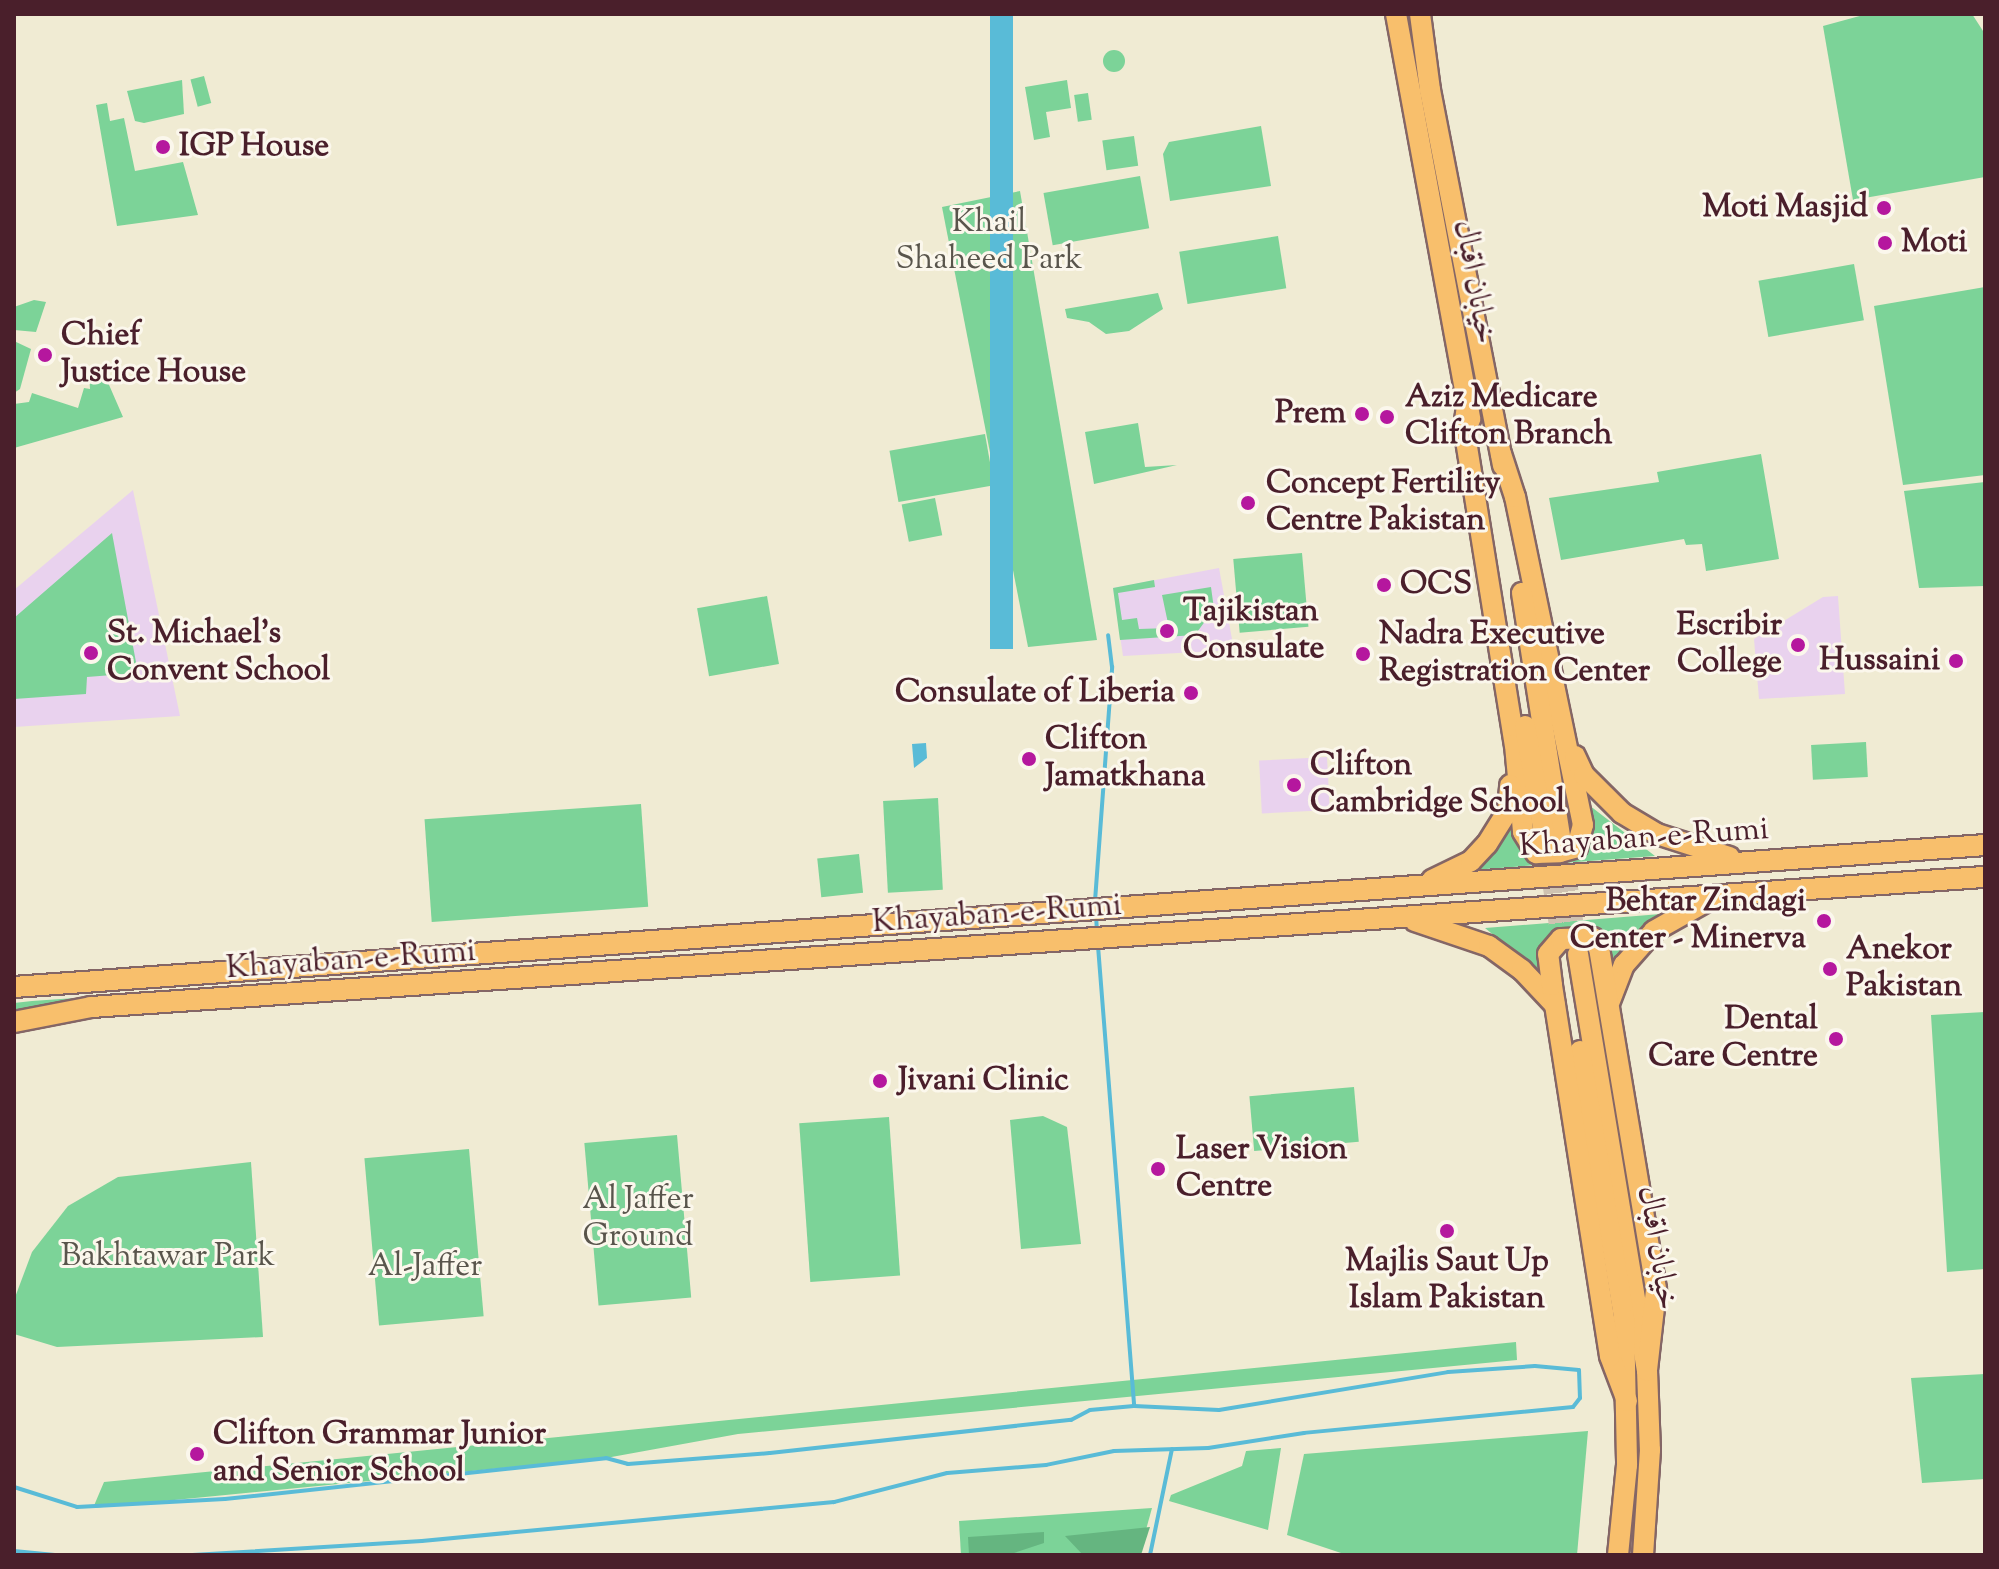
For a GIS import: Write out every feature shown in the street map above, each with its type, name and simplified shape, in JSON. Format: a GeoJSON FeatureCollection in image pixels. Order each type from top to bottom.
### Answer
{"type":"FeatureCollection","features":[{"type":"Feature","properties":{"kind":"main road","name":"خیابان اقبال"},"geometry":{"type":"LineString","coordinates":[[1396,14],[1467,405],[1553,843],[1501,454],[1430,90],[1420,14]]}},
{"type":"Feature","properties":{"kind":"main road"},"geometry":{"type":"LineString","coordinates":[[1467,405],[1464,428],[1515,745],[1527,845],[1536,853],[1577,847],[1583,825],[1515,497],[1501,454]]}},
{"type":"Feature","properties":{"kind":"main road"},"geometry":{"type":"LineString","coordinates":[[1563,730],[1584,775],[1622,813],[1657,834],[1745,862]]}},
{"type":"Feature","properties":{"kind":"main road"},"geometry":{"type":"LineString","coordinates":[[1417,887],[1471,861],[1500,828],[1508,810],[1515,745]]}},
{"type":"Feature","properties":{"kind":"main road","name":"Khayaban-e-Rumi"},"geometry":{"type":"LineString","coordinates":[[14,987],[794,934],[1985,845]]}},
{"type":"Feature","properties":{"kind":"main road","name":"Khayaban-e-Rumi"},"geometry":{"type":"LineString","coordinates":[[14,1022],[91,1007],[1985,877]]}},
{"type":"Feature","properties":{"kind":"main road"},"geometry":{"type":"LineString","coordinates":[[1608,1011],[1614,982],[1654,931],[1680,913],[1724,893]]}},
{"type":"Feature","properties":{"kind":"main road"},"geometry":{"type":"LineString","coordinates":[[1394,916],[1489,946],[1522,970],[1555,1005]]}},
{"type":"Feature","properties":{"kind":"main road"},"geometry":{"type":"LineString","coordinates":[[794,934],[798,959]]}},
{"type":"Feature","properties":{"kind":"main road"},"geometry":{"type":"LineString","coordinates":[[1627,1401],[1610,1356],[1548,954],[1553,943],[1576,936],[1593,938],[1599,948],[1656,1290],[1647,1370]]}},
{"type":"Feature","properties":{"kind":"main road"},"geometry":{"type":"LineString","coordinates":[[747,937],[749,963]]}},
{"type":"Feature","properties":{"kind":"main road","name":"خیابان اقبال"},"geometry":{"type":"LineString","coordinates":[[1618,1555],[1627,1401],[1624,1318],[1571,955],[1647,1370],[1650,1450],[1643,1555]]}},
{"type":"Feature","properties":{"kind":"shaded area","name":"St. Michael's Convent School"},"geometry":{"type":"Polygon","coordinates":[[[133,490],[180,716],[14,727],[14,590],[133,490]]]}},
{"type":"Feature","properties":{"kind":"shaded area"},"geometry":{"type":"Polygon","coordinates":[[[1219,568],[1234,650],[1123,656],[1113,588],[1219,568]]]}},
{"type":"Feature","properties":{"kind":"shaded area","name":"Escribir College"},"geometry":{"type":"Polygon","coordinates":[[[1838,596],[1845,694],[1759,699],[1754,639],[1823,597],[1838,596]]]}},
{"type":"Feature","properties":{"kind":"shaded area","name":"Clifton Cambridge School"},"geometry":{"type":"Polygon","coordinates":[[[1327,757],[1330,810],[1262,813],[1259,761],[1327,757]]]}},
{"type":"Feature","properties":{"kind":"green space"},"geometry":{"type":"Polygon","coordinates":[[[1867,14],[1972,14],[1985,34],[1985,177],[1853,200],[1823,26],[1867,14]]]}},
{"type":"Feature","properties":{"kind":"green space"},"geometry":{"type":"Polygon","coordinates":[[[1114,50],[1122,53],[1125,61],[1122,69],[1114,72],[1106,69],[1103,61],[1106,53],[1114,50]]]}},
{"type":"Feature","properties":{"kind":"green space"},"geometry":{"type":"Polygon","coordinates":[[[204,76],[211,103],[198,107],[190,80],[204,76]]]}},
{"type":"Feature","properties":{"kind":"green space"},"geometry":{"type":"Polygon","coordinates":[[[182,80],[184,114],[144,123],[135,121],[127,91],[182,80]]]}},
{"type":"Feature","properties":{"kind":"green space"},"geometry":{"type":"Polygon","coordinates":[[[1067,80],[1071,108],[1046,112],[1050,137],[1034,140],[1025,87],[1067,80]]]}},
{"type":"Feature","properties":{"kind":"green space"},"geometry":{"type":"Polygon","coordinates":[[[1088,93],[1092,120],[1078,122],[1074,95],[1088,93]]]}},
{"type":"Feature","properties":{"kind":"green space"},"geometry":{"type":"Polygon","coordinates":[[[107,103],[110,121],[124,118],[135,171],[183,162],[198,215],[117,226],[96,105],[107,103]]]}},
{"type":"Feature","properties":{"kind":"green space"},"geometry":{"type":"Polygon","coordinates":[[[1261,126],[1271,186],[1170,201],[1163,154],[1169,142],[1261,126]]]}},
{"type":"Feature","properties":{"kind":"green space"},"geometry":{"type":"Polygon","coordinates":[[[1134,136],[1138,166],[1106,170],[1102,140],[1134,136]]]}},
{"type":"Feature","properties":{"kind":"green space"},"geometry":{"type":"Polygon","coordinates":[[[1140,176],[1149,228],[1053,245],[1043,193],[1140,176]]]}},
{"type":"Feature","properties":{"kind":"green space","name":"Khail Shaheed Park"},"geometry":{"type":"Polygon","coordinates":[[[1020,191],[1097,640],[1028,647],[942,207],[1020,191]]]}},
{"type":"Feature","properties":{"kind":"green space"},"geometry":{"type":"Polygon","coordinates":[[[1278,236],[1286,288],[1188,304],[1179,252],[1278,236]]]}},
{"type":"Feature","properties":{"kind":"green space"},"geometry":{"type":"Polygon","coordinates":[[[1854,264],[1864,320],[1768,337],[1758,281],[1854,264]]]}},
{"type":"Feature","properties":{"kind":"green space"},"geometry":{"type":"Polygon","coordinates":[[[1985,287],[1985,475],[1903,485],[1874,306],[1985,287]]]}},
{"type":"Feature","properties":{"kind":"green space"},"geometry":{"type":"Polygon","coordinates":[[[1158,293],[1163,309],[1129,331],[1106,334],[1089,322],[1067,318],[1065,309],[1158,293]]]}},
{"type":"Feature","properties":{"kind":"green space"},"geometry":{"type":"Polygon","coordinates":[[[34,300],[46,302],[36,332],[14,330],[14,307],[34,300]]]}},
{"type":"Feature","properties":{"kind":"green space"},"geometry":{"type":"Polygon","coordinates":[[[14,341],[31,349],[20,389],[14,393],[14,341]]]}},
{"type":"Feature","properties":{"kind":"green space"},"geometry":{"type":"Polygon","coordinates":[[[89,371],[103,371],[123,417],[14,448],[14,404],[29,402],[32,393],[78,408],[84,388],[90,389],[89,371]]]}},
{"type":"Feature","properties":{"kind":"green space"},"geometry":{"type":"Polygon","coordinates":[[[1138,423],[1145,467],[1177,465],[1094,484],[1085,432],[1138,423]]]}},
{"type":"Feature","properties":{"kind":"green space"},"geometry":{"type":"Polygon","coordinates":[[[985,434],[994,485],[899,502],[889,451],[985,434]]]}},
{"type":"Feature","properties":{"kind":"green space"},"geometry":{"type":"Polygon","coordinates":[[[1761,454],[1779,559],[1706,571],[1702,544],[1686,545],[1684,539],[1561,560],[1549,498],[1659,482],[1657,472],[1761,454]]]}},
{"type":"Feature","properties":{"kind":"green space"},"geometry":{"type":"Polygon","coordinates":[[[1985,482],[1985,586],[1919,588],[1904,491],[1985,482]]]}},
{"type":"Feature","properties":{"kind":"green space"},"geometry":{"type":"Polygon","coordinates":[[[935,498],[942,535],[909,542],[902,504],[935,498]]]}},
{"type":"Feature","properties":{"kind":"green space"},"geometry":{"type":"Polygon","coordinates":[[[112,533],[138,673],[87,677],[86,694],[14,699],[14,618],[112,533]]]}},
{"type":"Feature","properties":{"kind":"green space"},"geometry":{"type":"Polygon","coordinates":[[[1302,553],[1308,627],[1240,633],[1233,559],[1302,553]]]}},
{"type":"Feature","properties":{"kind":"green space"},"geometry":{"type":"Polygon","coordinates":[[[1154,580],[1155,587],[1118,593],[1122,620],[1137,618],[1139,629],[1169,628],[1162,595],[1211,587],[1214,609],[1195,635],[1120,640],[1113,588],[1154,580]]]}},
{"type":"Feature","properties":{"kind":"green space"},"geometry":{"type":"Polygon","coordinates":[[[767,596],[779,664],[709,676],[697,608],[767,596]]]}},
{"type":"Feature","properties":{"kind":"green space"},"geometry":{"type":"Polygon","coordinates":[[[1866,742],[1868,777],[1813,780],[1811,745],[1866,742]]]}},
{"type":"Feature","properties":{"kind":"green space"},"geometry":{"type":"Polygon","coordinates":[[[938,798],[943,890],[888,893],[883,801],[938,798]]]}},
{"type":"Feature","properties":{"kind":"green space"},"geometry":{"type":"Polygon","coordinates":[[[1585,802],[1655,856],[1473,870],[1512,828],[1522,847],[1586,851],[1591,842],[1585,802]]]}},
{"type":"Feature","properties":{"kind":"green space"},"geometry":{"type":"Polygon","coordinates":[[[641,804],[648,907],[432,922],[425,819],[641,804]]]}},
{"type":"Feature","properties":{"kind":"green space"},"geometry":{"type":"Polygon","coordinates":[[[859,854],[863,893],[821,897],[817,858],[859,854]]]}},
{"type":"Feature","properties":{"kind":"green space"},"geometry":{"type":"Polygon","coordinates":[[[1661,914],[1612,972],[1599,930],[1554,931],[1543,942],[1538,972],[1485,928],[1661,914]]]}},
{"type":"Feature","properties":{"kind":"green space"},"geometry":{"type":"Polygon","coordinates":[[[671,957],[671,964],[14,1014],[14,1003],[32,1001],[671,957]]]}},
{"type":"Feature","properties":{"kind":"green space"},"geometry":{"type":"Polygon","coordinates":[[[1985,1012],[1985,1269],[1947,1272],[1931,1015],[1985,1012]]]}},
{"type":"Feature","properties":{"kind":"green space"},"geometry":{"type":"Polygon","coordinates":[[[1354,1087],[1359,1142],[1254,1151],[1249,1096],[1354,1087]]]}},
{"type":"Feature","properties":{"kind":"green space"},"geometry":{"type":"Polygon","coordinates":[[[1043,1116],[1067,1127],[1081,1244],[1021,1249],[1010,1120],[1043,1116]]]}},
{"type":"Feature","properties":{"kind":"green space"},"geometry":{"type":"Polygon","coordinates":[[[889,1117],[900,1276],[810,1282],[799,1123],[889,1117]]]}},
{"type":"Feature","properties":{"kind":"green space","name":"Al Jaffer Ground"},"geometry":{"type":"Polygon","coordinates":[[[677,1135],[691,1297],[599,1305],[584,1143],[677,1135]]]}},
{"type":"Feature","properties":{"kind":"green space","name":"Al-Jaffer"},"geometry":{"type":"Polygon","coordinates":[[[469,1149],[484,1316],[379,1326],[364,1158],[469,1149]]]}},
{"type":"Feature","properties":{"kind":"green space","name":"Bakhtawar Park"},"geometry":{"type":"Polygon","coordinates":[[[251,1162],[263,1337],[57,1347],[14,1334],[14,1300],[32,1252],[68,1206],[118,1177],[251,1162]]]}},
{"type":"Feature","properties":{"kind":"green space"},"geometry":{"type":"Polygon","coordinates":[[[1516,1342],[1517,1360],[738,1434],[606,1458],[93,1508],[104,1482],[1516,1342]]]}},
{"type":"Feature","properties":{"kind":"green space"},"geometry":{"type":"Polygon","coordinates":[[[1985,1374],[1985,1479],[1922,1483],[1911,1378],[1985,1374]]]}},
{"type":"Feature","properties":{"kind":"green space"},"geometry":{"type":"Polygon","coordinates":[[[1588,1431],[1577,1555],[1347,1555],[1287,1535],[1304,1454],[1588,1431]]]}},
{"type":"Feature","properties":{"kind":"green space"},"geometry":{"type":"Polygon","coordinates":[[[1281,1448],[1268,1530],[1169,1501],[1171,1495],[1242,1466],[1246,1451],[1281,1448]]]}},
{"type":"Feature","properties":{"kind":"green space"},"geometry":{"type":"Polygon","coordinates":[[[1152,1508],[1139,1555],[961,1555],[959,1521],[1152,1508]]]}},
{"type":"Feature","properties":{"kind":"green space"},"geometry":{"type":"Polygon","coordinates":[[[1150,1527],[1141,1555],[1083,1555],[1065,1536],[1150,1527]]]}},
{"type":"Feature","properties":{"kind":"green space"},"geometry":{"type":"Polygon","coordinates":[[[1044,1532],[1044,1543],[1008,1555],[969,1555],[968,1537],[1044,1532]]]}},
{"type":"Feature","properties":{"kind":"water"},"geometry":{"type":"Polygon","coordinates":[[[990,14],[1013,14],[1013,649],[990,649],[990,14]]]}},
{"type":"Feature","properties":{"kind":"water"},"geometry":{"type":"Polygon","coordinates":[[[926,743],[927,758],[914,768],[912,744],[926,743]]]}},
{"type":"Feature","properties":{"kind":"waterway"},"geometry":{"type":"LineString","coordinates":[[1095,901],[1112,667],[1108,635]]}},
{"type":"Feature","properties":{"kind":"waterway"},"geometry":{"type":"LineString","coordinates":[[1096,914],[1097,933]]}},
{"type":"Feature","properties":{"kind":"waterway"},"geometry":{"type":"LineString","coordinates":[[1098,946],[1134,1406]]}},
{"type":"Feature","properties":{"kind":"waterway"},"geometry":{"type":"LineString","coordinates":[[14,1487],[77,1507],[225,1499],[606,1458],[628,1464],[770,1453],[1071,1420],[1090,1410],[1134,1406],[1219,1410],[1448,1372],[1535,1366],[1579,1370],[1580,1398],[1573,1407],[1304,1433],[1208,1448],[1114,1451],[1046,1465],[947,1473],[834,1502],[422,1541],[192,1555]]}},
{"type":"Feature","properties":{"kind":"waterway"},"geometry":{"type":"LineString","coordinates":[[1150,1555],[1172,1449]]}},
{"type":"Feature","properties":{"kind":"waterway"},"geometry":{"type":"LineString","coordinates":[[14,1551],[55,1555]]}},
{"type":"Feature","properties":{"kind":"tunnel"},"geometry":{"type":"LineString","coordinates":[[1561,842],[1578,953]]}},
{"type":"Feature","properties":{"kind":"tunnel"},"geometry":{"type":"LineString","coordinates":[[1546,844],[1564,956]]}},
{"type":"Feature","properties":{"kind":"place","name":"IGP House"},"geometry":{"type":"Point","coordinates":[163,147]}},
{"type":"Feature","properties":{"kind":"place","name":"Moti Masjid"},"geometry":{"type":"Point","coordinates":[1884,208]}},
{"type":"Feature","properties":{"kind":"place","name":"Moti"},"geometry":{"type":"Point","coordinates":[1885,243]}},
{"type":"Feature","properties":{"kind":"place","name":"Chief Justice House"},"geometry":{"type":"Point","coordinates":[45,355]}},
{"type":"Feature","properties":{"kind":"place","name":"Prem"},"geometry":{"type":"Point","coordinates":[1362,414]}},
{"type":"Feature","properties":{"kind":"place","name":"Aziz Medicare Clifton Branch"},"geometry":{"type":"Point","coordinates":[1387,417]}},
{"type":"Feature","properties":{"kind":"place","name":"Concept Fertility Centre Pakistan"},"geometry":{"type":"Point","coordinates":[1248,503]}},
{"type":"Feature","properties":{"kind":"place","name":"OCS"},"geometry":{"type":"Point","coordinates":[1384,585]}},
{"type":"Feature","properties":{"kind":"place","name":"Tajikistan Consulate"},"geometry":{"type":"Point","coordinates":[1167,631]}},
{"type":"Feature","properties":{"kind":"place","name":"Escribir College"},"geometry":{"type":"Point","coordinates":[1798,645]}},
{"type":"Feature","properties":{"kind":"place","name":"St. Michael's Convent School"},"geometry":{"type":"Point","coordinates":[91,653]}},
{"type":"Feature","properties":{"kind":"place","name":"Nadra Executive Registration Center"},"geometry":{"type":"Point","coordinates":[1363,654]}},
{"type":"Feature","properties":{"kind":"place","name":"Hussaini"},"geometry":{"type":"Point","coordinates":[1956,661]}},
{"type":"Feature","properties":{"kind":"place","name":"Consulate of Liberia"},"geometry":{"type":"Point","coordinates":[1191,693]}},
{"type":"Feature","properties":{"kind":"place","name":"Clifton Jamatkhana"},"geometry":{"type":"Point","coordinates":[1029,759]}},
{"type":"Feature","properties":{"kind":"place","name":"Clifton Cambridge School"},"geometry":{"type":"Point","coordinates":[1294,785]}},
{"type":"Feature","properties":{"kind":"place","name":"Behtar Zindagi Center - Minerva"},"geometry":{"type":"Point","coordinates":[1824,921]}},
{"type":"Feature","properties":{"kind":"place","name":"Anekor Pakistan"},"geometry":{"type":"Point","coordinates":[1830,969]}},
{"type":"Feature","properties":{"kind":"place","name":"Dental Care Centre"},"geometry":{"type":"Point","coordinates":[1836,1039]}},
{"type":"Feature","properties":{"kind":"place","name":"Jivani Clinic"},"geometry":{"type":"Point","coordinates":[880,1081]}},
{"type":"Feature","properties":{"kind":"place","name":"Laser Vision Centre"},"geometry":{"type":"Point","coordinates":[1158,1169]}},
{"type":"Feature","properties":{"kind":"place","name":"Majlis Saut Up Islam Pakistan"},"geometry":{"type":"Point","coordinates":[1447,1231]}},
{"type":"Feature","properties":{"kind":"place","name":"Clifton Grammar Junior and Senior School"},"geometry":{"type":"Point","coordinates":[197,1454]}}]}
